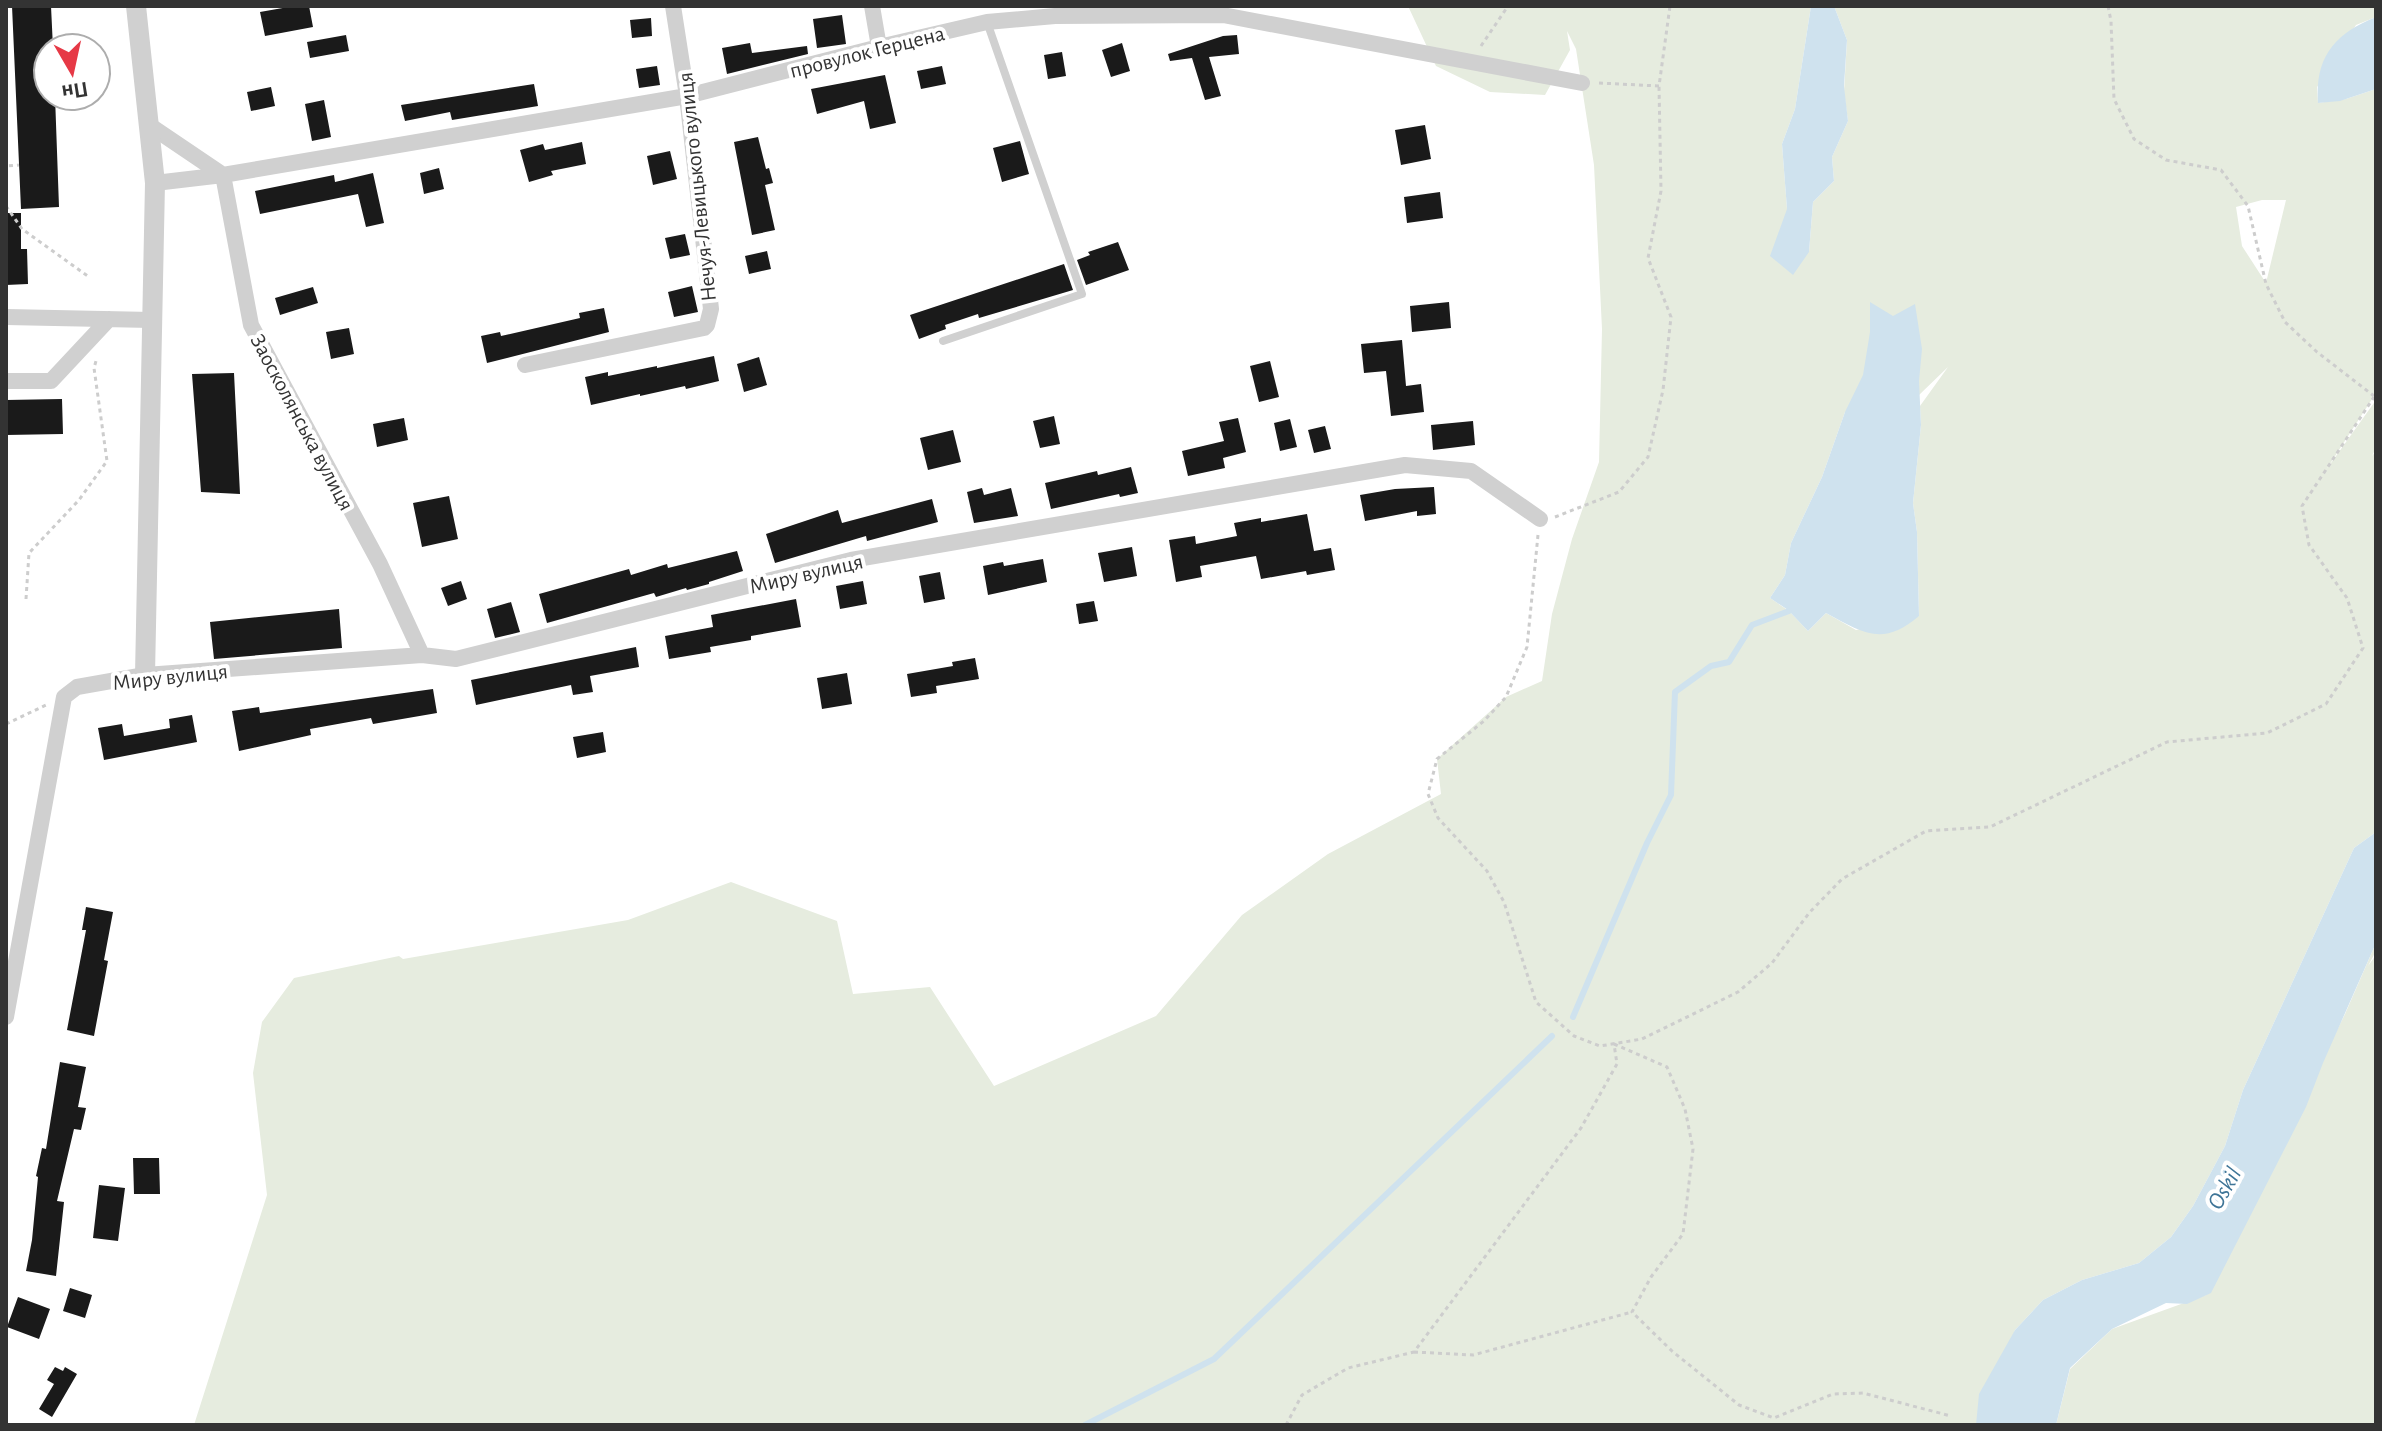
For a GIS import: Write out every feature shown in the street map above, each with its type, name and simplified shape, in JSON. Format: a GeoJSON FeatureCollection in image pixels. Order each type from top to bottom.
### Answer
{"type":"FeatureCollection","features":[{"type":"Feature","properties":{"kind":"street"},"geometry":{"type":"LineString","coordinates":[[136,6],[155,183],[145,675]]}},
{"type":"Feature","properties":{"kind":"street","name":"Нечуя-Левицького вулиця"},"geometry":{"type":"LineString","coordinates":[[525,365],[707,325],[711,309],[687,96],[673,6]]}},
{"type":"Feature","properties":{"kind":"street"},"geometry":{"type":"LineString","coordinates":[[872,6],[879,47]]}},
{"type":"Feature","properties":{"kind":"street","name":"провулок Герцена"},"geometry":{"type":"LineString","coordinates":[[155,183],[223,175],[687,96],[987,22],[1055,16],[1223,15],[1582,83]]}},
{"type":"Feature","properties":{"kind":"street"},"geometry":{"type":"LineString","coordinates":[[149,125],[223,175]]}},
{"type":"Feature","properties":{"kind":"street","name":"Заосколянська вулиця"},"geometry":{"type":"LineString","coordinates":[[223,175],[251,325],[380,564],[422,655]]}},
{"type":"Feature","properties":{"kind":"street"},"geometry":{"type":"LineString","coordinates":[[6,317],[152,320]]}},
{"type":"Feature","properties":{"kind":"street"},"geometry":{"type":"LineString","coordinates":[[6,381],[51,381],[109,319]]}},
{"type":"Feature","properties":{"kind":"street","name":"Миру вулиця"},"geometry":{"type":"LineString","coordinates":[[64,697],[77,687],[145,675],[422,655],[456,659],[851,560],[1405,465],[1471,471],[1540,519]]}},
{"type":"Feature","properties":{"kind":"street"},"geometry":{"type":"LineString","coordinates":[[6,1017],[64,697]]}},
{"type":"Feature","properties":{"kind":"lane"},"geometry":{"type":"LineString","coordinates":[[943,341],[1082,294],[987,22]]}},
{"type":"Feature","properties":{"kind":"path"},"geometry":{"type":"LineString","coordinates":[[1471,62],[1508,6]]}},
{"type":"Feature","properties":{"kind":"path"},"geometry":{"type":"LineString","coordinates":[[1670,6],[1659,86],[1661,191],[1648,258],[1671,317],[1663,390],[1648,457],[1619,492],[1561,516],[1540,519],[1527,647],[1517,672],[1499,705],[1437,759],[1428,794],[1438,818],[1487,871],[1504,902],[1536,1002],[1574,1036],[1600,1046],[1642,1039],[1738,992],[1772,963],[1809,913],[1842,879],[1926,831],[1990,827],[2167,742],[2267,733],[2326,704],[2363,648],[2347,598],[2309,545],[2302,506],[2375,395],[2317,352],[2285,322],[2266,284],[2248,206],[2221,170],[2166,160],[2134,139],[2114,99],[2108,6]]}},
{"type":"Feature","properties":{"kind":"path"},"geometry":{"type":"LineString","coordinates":[[1582,83],[1659,86]]}},
{"type":"Feature","properties":{"kind":"path"},"geometry":{"type":"LineString","coordinates":[[6,153],[6,166],[19,165]]}},
{"type":"Feature","properties":{"kind":"path"},"geometry":{"type":"LineString","coordinates":[[6,206],[22,229],[89,277]]}},
{"type":"Feature","properties":{"kind":"path"},"geometry":{"type":"LineString","coordinates":[[26,599],[29,553],[79,500],[107,461],[94,368],[98,356]]}},
{"type":"Feature","properties":{"kind":"path"},"geometry":{"type":"LineString","coordinates":[[6,724],[64,697]]}},
{"type":"Feature","properties":{"kind":"path"},"geometry":{"type":"LineString","coordinates":[[1286,1425],[1302,1395],[1348,1368],[1414,1352],[1473,1355],[1632,1312],[1651,1277],[1683,1234],[1693,1149],[1685,1109],[1667,1067],[1614,1044]]}},
{"type":"Feature","properties":{"kind":"path"},"geometry":{"type":"LineString","coordinates":[[1414,1352],[1581,1128],[1617,1064],[1614,1044]]}},
{"type":"Feature","properties":{"kind":"path"},"geometry":{"type":"LineString","coordinates":[[1632,1312],[1672,1351],[1739,1405],[1774,1418],[1833,1394],[1863,1393],[1951,1416]]}},
{"type":"Feature","properties":{"kind":"shaded area"},"geometry":{"type":"Polygon","coordinates":[[[1408,6],[1811,6],[1795,109],[1782,144],[1787,209],[1809,252],[1813,202],[1834,181],[1832,157],[1848,121],[1844,92],[1847,40],[1834,6],[2376,6],[2376,17],[2356,25],[2317,87],[2318,103],[2346,99],[2376,89],[2376,393],[2326,470],[2376,400],[2376,448],[2372,456],[2376,451],[2376,832],[2354,848],[2243,1090],[2225,1146],[2193,1206],[2171,1237],[2139,1263],[2082,1280],[2043,1300],[2015,1330],[1980,1425],[194,1425],[267,1195],[253,1073],[262,1022],[294,978],[399,956],[403,959],[628,920],[731,882],[837,921],[853,994],[930,987],[994,1086],[1156,1016],[1242,915],[1328,854],[1441,794],[1437,759],[1506,697],[1542,681],[1552,614],[1572,539],[1599,462],[1602,329],[1594,165],[1576,49],[1567,31],[1570,50],[1545,95],[1490,92],[1436,66],[1408,6]],[[2262,200],[2236,207],[2242,246],[2266,283],[2286,200],[2262,200]],[[1948,367],[1919,395],[1916,408],[1845,412],[1822,477],[1791,543],[1785,575],[1770,598],[1789,611],[1808,631],[1826,613],[1856,630],[1919,616],[1917,532],[1913,503],[1920,406],[1948,367]]]}},
{"type":"Feature","properties":{"kind":"shaded area"},"geometry":{"type":"Polygon","coordinates":[[[2376,943],[2376,951],[2368,966],[2376,955],[2376,1425],[2056,1425],[2070,1369],[2112,1329],[2206,1295],[2345,1014],[2376,943]]]}},
{"type":"Feature","properties":{"kind":"water"},"geometry":{"type":"Polygon","coordinates":[[[1811,6],[1834,6],[1847,40],[1844,86],[1848,121],[1832,157],[1834,181],[1813,202],[1809,252],[1793,275],[1770,256],[1787,209],[1782,144],[1795,109],[1811,6]]]}},
{"type":"Feature","properties":{"kind":"water"},"geometry":{"type":"Polygon","coordinates":[[[2376,17],[2376,89],[2340,101],[2318,103],[2320,73],[2330,49],[2349,31],[2376,17]]]}},
{"type":"Feature","properties":{"kind":"water"},"geometry":{"type":"Polygon","coordinates":[[[1870,302],[1893,316],[1915,304],[1922,349],[1919,381],[1921,425],[1913,503],[1917,532],[1919,616],[1894,631],[1873,634],[1826,613],[1808,631],[1788,610],[1770,598],[1785,575],[1791,543],[1822,477],[1845,412],[1863,375],[1870,332],[1870,302]]]}},
{"type":"Feature","properties":{"kind":"water","name":"Oskil"},"geometry":{"type":"Polygon","coordinates":[[[2376,832],[2376,943],[2306,1107],[2211,1293],[2187,1304],[2166,1303],[2112,1329],[2070,1368],[2056,1425],[1976,1425],[1979,1394],[2015,1330],[2043,1300],[2082,1280],[2139,1263],[2171,1237],[2193,1206],[2225,1146],[2243,1090],[2354,848],[2376,832]]]}},
{"type":"Feature","properties":{"kind":"building"},"geometry":{"type":"Polygon","coordinates":[[[12,6],[51,6],[52,32],[32,32],[32,112],[56,112],[59,207],[21,209],[12,6]]]}},
{"type":"Feature","properties":{"kind":"building"},"geometry":{"type":"Polygon","coordinates":[[[309,6],[313,27],[265,36],[260,12],[309,6]]]}},
{"type":"Feature","properties":{"kind":"building"},"geometry":{"type":"Polygon","coordinates":[[[842,15],[846,44],[817,48],[813,19],[842,15]]]}},
{"type":"Feature","properties":{"kind":"building"},"geometry":{"type":"Polygon","coordinates":[[[651,18],[652,36],[632,38],[630,20],[651,18]]]}},
{"type":"Feature","properties":{"kind":"building"},"geometry":{"type":"Polygon","coordinates":[[[346,35],[349,51],[310,58],[307,42],[346,35]]]}},
{"type":"Feature","properties":{"kind":"building"},"geometry":{"type":"Polygon","coordinates":[[[1237,35],[1239,54],[1209,57],[1221,96],[1205,100],[1192,58],[1170,61],[1168,54],[1223,36],[1237,35]]]}},
{"type":"Feature","properties":{"kind":"building"},"geometry":{"type":"Polygon","coordinates":[[[750,43],[752,53],[807,46],[808,54],[727,74],[722,48],[750,43]]]}},
{"type":"Feature","properties":{"kind":"building"},"geometry":{"type":"Polygon","coordinates":[[[1122,43],[1130,71],[1111,77],[1102,50],[1122,43]]]}},
{"type":"Feature","properties":{"kind":"building"},"geometry":{"type":"Polygon","coordinates":[[[1062,52],[1066,76],[1048,79],[1044,55],[1062,52]]]}},
{"type":"Feature","properties":{"kind":"building"},"geometry":{"type":"Polygon","coordinates":[[[657,66],[660,85],[639,88],[636,69],[657,66]]]}},
{"type":"Feature","properties":{"kind":"building"},"geometry":{"type":"Polygon","coordinates":[[[942,66],[946,84],[921,89],[917,71],[942,66]]]}},
{"type":"Feature","properties":{"kind":"building"},"geometry":{"type":"Polygon","coordinates":[[[885,75],[896,123],[870,129],[864,101],[817,114],[811,89],[885,75]]]}},
{"type":"Feature","properties":{"kind":"building"},"geometry":{"type":"Polygon","coordinates":[[[534,84],[538,106],[452,120],[450,112],[405,121],[401,105],[534,84]]]}},
{"type":"Feature","properties":{"kind":"building"},"geometry":{"type":"Polygon","coordinates":[[[271,87],[275,106],[251,111],[247,92],[271,87]]]}},
{"type":"Feature","properties":{"kind":"building"},"geometry":{"type":"Polygon","coordinates":[[[324,100],[331,137],[312,141],[305,104],[324,100]]]}},
{"type":"Feature","properties":{"kind":"building"},"geometry":{"type":"Polygon","coordinates":[[[1425,125],[1431,159],[1401,165],[1395,130],[1425,125]]]}},
{"type":"Feature","properties":{"kind":"building"},"geometry":{"type":"Polygon","coordinates":[[[758,137],[773,183],[765,185],[775,230],[752,235],[734,142],[758,137]]]}},
{"type":"Feature","properties":{"kind":"building"},"geometry":{"type":"Polygon","coordinates":[[[1020,141],[1029,174],[1002,182],[993,148],[1020,141]]]}},
{"type":"Feature","properties":{"kind":"building"},"geometry":{"type":"Polygon","coordinates":[[[582,142],[586,164],[551,171],[553,175],[529,182],[520,150],[543,144],[545,150],[582,142]]]}},
{"type":"Feature","properties":{"kind":"building"},"geometry":{"type":"Polygon","coordinates":[[[670,151],[677,179],[653,185],[647,156],[670,151]]]}},
{"type":"Feature","properties":{"kind":"building"},"geometry":{"type":"Polygon","coordinates":[[[439,168],[444,189],[424,194],[420,173],[439,168]]]}},
{"type":"Feature","properties":{"kind":"building"},"geometry":{"type":"Polygon","coordinates":[[[373,173],[384,223],[366,227],[358,194],[260,214],[255,191],[334,175],[335,182],[373,173]]]}},
{"type":"Feature","properties":{"kind":"building"},"geometry":{"type":"Polygon","coordinates":[[[1440,192],[1443,218],[1407,223],[1404,197],[1440,192]]]}},
{"type":"Feature","properties":{"kind":"building"},"geometry":{"type":"Polygon","coordinates":[[[6,213],[21,213],[21,249],[27,249],[28,284],[6,285],[6,213]]]}},
{"type":"Feature","properties":{"kind":"building"},"geometry":{"type":"Polygon","coordinates":[[[685,234],[690,255],[670,259],[665,238],[685,234]]]}},
{"type":"Feature","properties":{"kind":"building"},"geometry":{"type":"Polygon","coordinates":[[[1118,242],[1129,270],[1086,285],[1077,260],[1090,255],[1088,252],[1118,242]]]}},
{"type":"Feature","properties":{"kind":"building"},"geometry":{"type":"Polygon","coordinates":[[[767,251],[771,269],[749,274],[745,256],[767,251]]]}},
{"type":"Feature","properties":{"kind":"building"},"geometry":{"type":"Polygon","coordinates":[[[1064,264],[1073,290],[979,318],[978,314],[945,325],[946,329],[919,339],[910,315],[1064,264]]]}},
{"type":"Feature","properties":{"kind":"building"},"geometry":{"type":"Polygon","coordinates":[[[692,286],[698,312],[674,317],[668,292],[692,286]]]}},
{"type":"Feature","properties":{"kind":"building"},"geometry":{"type":"Polygon","coordinates":[[[313,287],[318,303],[280,315],[275,298],[313,287]]]}},
{"type":"Feature","properties":{"kind":"building"},"geometry":{"type":"Polygon","coordinates":[[[1449,302],[1451,328],[1412,332],[1410,306],[1449,302]]]}},
{"type":"Feature","properties":{"kind":"building"},"geometry":{"type":"Polygon","coordinates":[[[604,308],[609,332],[487,363],[481,336],[500,332],[501,336],[580,318],[579,313],[604,308]]]}},
{"type":"Feature","properties":{"kind":"building"},"geometry":{"type":"Polygon","coordinates":[[[349,328],[354,354],[331,359],[326,332],[349,328]]]}},
{"type":"Feature","properties":{"kind":"building"},"geometry":{"type":"Polygon","coordinates":[[[1402,340],[1406,386],[1421,384],[1424,412],[1391,416],[1386,371],[1364,373],[1361,344],[1402,340]]]}},
{"type":"Feature","properties":{"kind":"building"},"geometry":{"type":"Polygon","coordinates":[[[714,356],[719,381],[591,405],[585,377],[608,372],[608,376],[714,356]]]}},
{"type":"Feature","properties":{"kind":"building"},"geometry":{"type":"Polygon","coordinates":[[[759,357],[767,385],[744,392],[737,364],[759,357]]]}},
{"type":"Feature","properties":{"kind":"building"},"geometry":{"type":"Polygon","coordinates":[[[1270,361],[1279,397],[1259,402],[1250,366],[1270,361]]]}},
{"type":"Feature","properties":{"kind":"building"},"geometry":{"type":"Polygon","coordinates":[[[234,373],[240,494],[201,492],[192,374],[234,373]]]}},
{"type":"Feature","properties":{"kind":"building"},"geometry":{"type":"Polygon","coordinates":[[[62,399],[63,434],[6,435],[6,400],[62,399]]]}},
{"type":"Feature","properties":{"kind":"building"},"geometry":{"type":"Polygon","coordinates":[[[1054,416],[1060,444],[1040,448],[1033,421],[1054,416]]]}},
{"type":"Feature","properties":{"kind":"building"},"geometry":{"type":"Polygon","coordinates":[[[404,418],[408,440],[377,447],[373,424],[404,418]]]}},
{"type":"Feature","properties":{"kind":"building"},"geometry":{"type":"Polygon","coordinates":[[[1238,418],[1246,452],[1223,458],[1225,468],[1188,476],[1182,451],[1224,441],[1219,422],[1238,418]]]}},
{"type":"Feature","properties":{"kind":"building"},"geometry":{"type":"Polygon","coordinates":[[[1290,419],[1297,447],[1280,451],[1274,423],[1290,419]]]}},
{"type":"Feature","properties":{"kind":"building"},"geometry":{"type":"Polygon","coordinates":[[[1473,421],[1475,445],[1433,450],[1431,425],[1473,421]]]}},
{"type":"Feature","properties":{"kind":"building"},"geometry":{"type":"Polygon","coordinates":[[[1325,426],[1331,449],[1314,453],[1308,430],[1325,426]]]}},
{"type":"Feature","properties":{"kind":"building"},"geometry":{"type":"Polygon","coordinates":[[[953,430],[961,462],[928,470],[920,438],[953,430]]]}},
{"type":"Feature","properties":{"kind":"building"},"geometry":{"type":"Polygon","coordinates":[[[1131,467],[1138,493],[1120,497],[1119,494],[1051,509],[1045,483],[1131,467]]]}},
{"type":"Feature","properties":{"kind":"building"},"geometry":{"type":"Polygon","coordinates":[[[1434,487],[1436,514],[1417,516],[1417,511],[1365,521],[1360,495],[1434,487]]]}},
{"type":"Feature","properties":{"kind":"building"},"geometry":{"type":"Polygon","coordinates":[[[982,488],[984,495],[1011,488],[1018,516],[974,523],[967,492],[982,488]]]}},
{"type":"Feature","properties":{"kind":"building"},"geometry":{"type":"Polygon","coordinates":[[[449,496],[458,539],[422,547],[413,503],[449,496]]]}},
{"type":"Feature","properties":{"kind":"building"},"geometry":{"type":"Polygon","coordinates":[[[932,499],[938,522],[867,541],[866,536],[775,563],[766,534],[838,510],[842,523],[932,499]]]}},
{"type":"Feature","properties":{"kind":"building"},"geometry":{"type":"Polygon","coordinates":[[[1307,514],[1314,551],[1331,548],[1335,570],[1307,575],[1306,571],[1261,579],[1256,556],[1200,566],[1202,577],[1176,582],[1169,540],[1195,536],[1196,544],[1237,536],[1234,523],[1307,514]]]}},
{"type":"Feature","properties":{"kind":"building"},"geometry":{"type":"Polygon","coordinates":[[[1132,547],[1137,576],[1104,582],[1098,553],[1132,547]]]}},
{"type":"Feature","properties":{"kind":"building"},"geometry":{"type":"Polygon","coordinates":[[[737,551],[743,571],[709,584],[656,597],[654,593],[547,623],[539,594],[629,569],[631,575],[667,564],[668,568],[737,551]]]}},
{"type":"Feature","properties":{"kind":"building"},"geometry":{"type":"Polygon","coordinates":[[[1043,559],[1047,582],[988,595],[983,566],[1003,562],[1004,566],[1043,559]]]}},
{"type":"Feature","properties":{"kind":"building"},"geometry":{"type":"Polygon","coordinates":[[[940,572],[945,599],[924,603],[919,576],[940,572]]]}},
{"type":"Feature","properties":{"kind":"building"},"geometry":{"type":"Polygon","coordinates":[[[461,581],[467,599],[448,606],[441,588],[461,581]]]}},
{"type":"Feature","properties":{"kind":"building"},"geometry":{"type":"Polygon","coordinates":[[[863,581],[867,604],[840,609],[836,586],[863,581]]]}},
{"type":"Feature","properties":{"kind":"building"},"geometry":{"type":"Polygon","coordinates":[[[796,599],[801,627],[710,647],[711,652],[669,659],[665,636],[713,627],[711,615],[796,599]]]}},
{"type":"Feature","properties":{"kind":"building"},"geometry":{"type":"Polygon","coordinates":[[[1094,601],[1098,621],[1079,624],[1076,604],[1094,601]]]}},
{"type":"Feature","properties":{"kind":"building"},"geometry":{"type":"Polygon","coordinates":[[[511,602],[520,632],[495,638],[487,609],[511,602]]]}},
{"type":"Feature","properties":{"kind":"building"},"geometry":{"type":"Polygon","coordinates":[[[339,609],[342,648],[214,659],[210,622],[339,609]]]}},
{"type":"Feature","properties":{"kind":"building"},"geometry":{"type":"Polygon","coordinates":[[[636,647],[639,667],[590,676],[593,692],[573,695],[571,685],[476,705],[471,680],[636,647]]]}},
{"type":"Feature","properties":{"kind":"building"},"geometry":{"type":"Polygon","coordinates":[[[975,658],[979,679],[936,686],[937,693],[911,697],[907,674],[953,666],[952,662],[975,658]]]}},
{"type":"Feature","properties":{"kind":"building"},"geometry":{"type":"Polygon","coordinates":[[[847,673],[852,704],[822,709],[817,678],[847,673]]]}},
{"type":"Feature","properties":{"kind":"building"},"geometry":{"type":"Polygon","coordinates":[[[433,689],[437,713],[373,724],[371,718],[310,729],[311,735],[239,751],[232,711],[259,707],[260,713],[433,689]]]}},
{"type":"Feature","properties":{"kind":"building"},"geometry":{"type":"Polygon","coordinates":[[[192,715],[197,742],[104,760],[98,728],[122,724],[124,736],[170,728],[169,719],[192,715]]]}},
{"type":"Feature","properties":{"kind":"building"},"geometry":{"type":"Polygon","coordinates":[[[603,732],[606,752],[577,758],[573,737],[603,732]]]}},
{"type":"Feature","properties":{"kind":"building"},"geometry":{"type":"Polygon","coordinates":[[[86,907],[113,912],[104,960],[108,961],[94,1036],[67,1030],[86,930],[82,930],[86,907]]]}},
{"type":"Feature","properties":{"kind":"building"},"geometry":{"type":"Polygon","coordinates":[[[60,1062],[86,1067],[78,1107],[86,1108],[81,1130],[74,1129],[57,1201],[64,1202],[56,1276],[26,1271],[32,1240],[36,1176],[42,1148],[46,1149],[60,1062]]]}},
{"type":"Feature","properties":{"kind":"building"},"geometry":{"type":"Polygon","coordinates":[[[133,1158],[159,1158],[160,1194],[134,1194],[133,1158]]]}},
{"type":"Feature","properties":{"kind":"building"},"geometry":{"type":"Polygon","coordinates":[[[99,1185],[125,1188],[118,1241],[93,1238],[99,1185]]]}},
{"type":"Feature","properties":{"kind":"building"},"geometry":{"type":"Polygon","coordinates":[[[70,1288],[92,1295],[85,1318],[63,1311],[70,1288]]]}},
{"type":"Feature","properties":{"kind":"building"},"geometry":{"type":"Polygon","coordinates":[[[18,1297],[50,1309],[39,1339],[7,1327],[18,1297]]]}},
{"type":"Feature","properties":{"kind":"building"},"geometry":{"type":"Polygon","coordinates":[[[55,1367],[63,1371],[65,1367],[77,1374],[52,1417],[39,1409],[54,1384],[47,1380],[55,1367]]]}},
{"type":"Feature","properties":{"kind":"waterway"},"geometry":{"type":"LineString","coordinates":[[1573,1017],[1647,843],[1671,795],[1675,692],[1711,666],[1729,662],[1752,625],[1789,611]]}},
{"type":"Feature","properties":{"kind":"waterway"},"geometry":{"type":"LineString","coordinates":[[1085,1425],[1214,1359],[1552,1036]]}}]}
